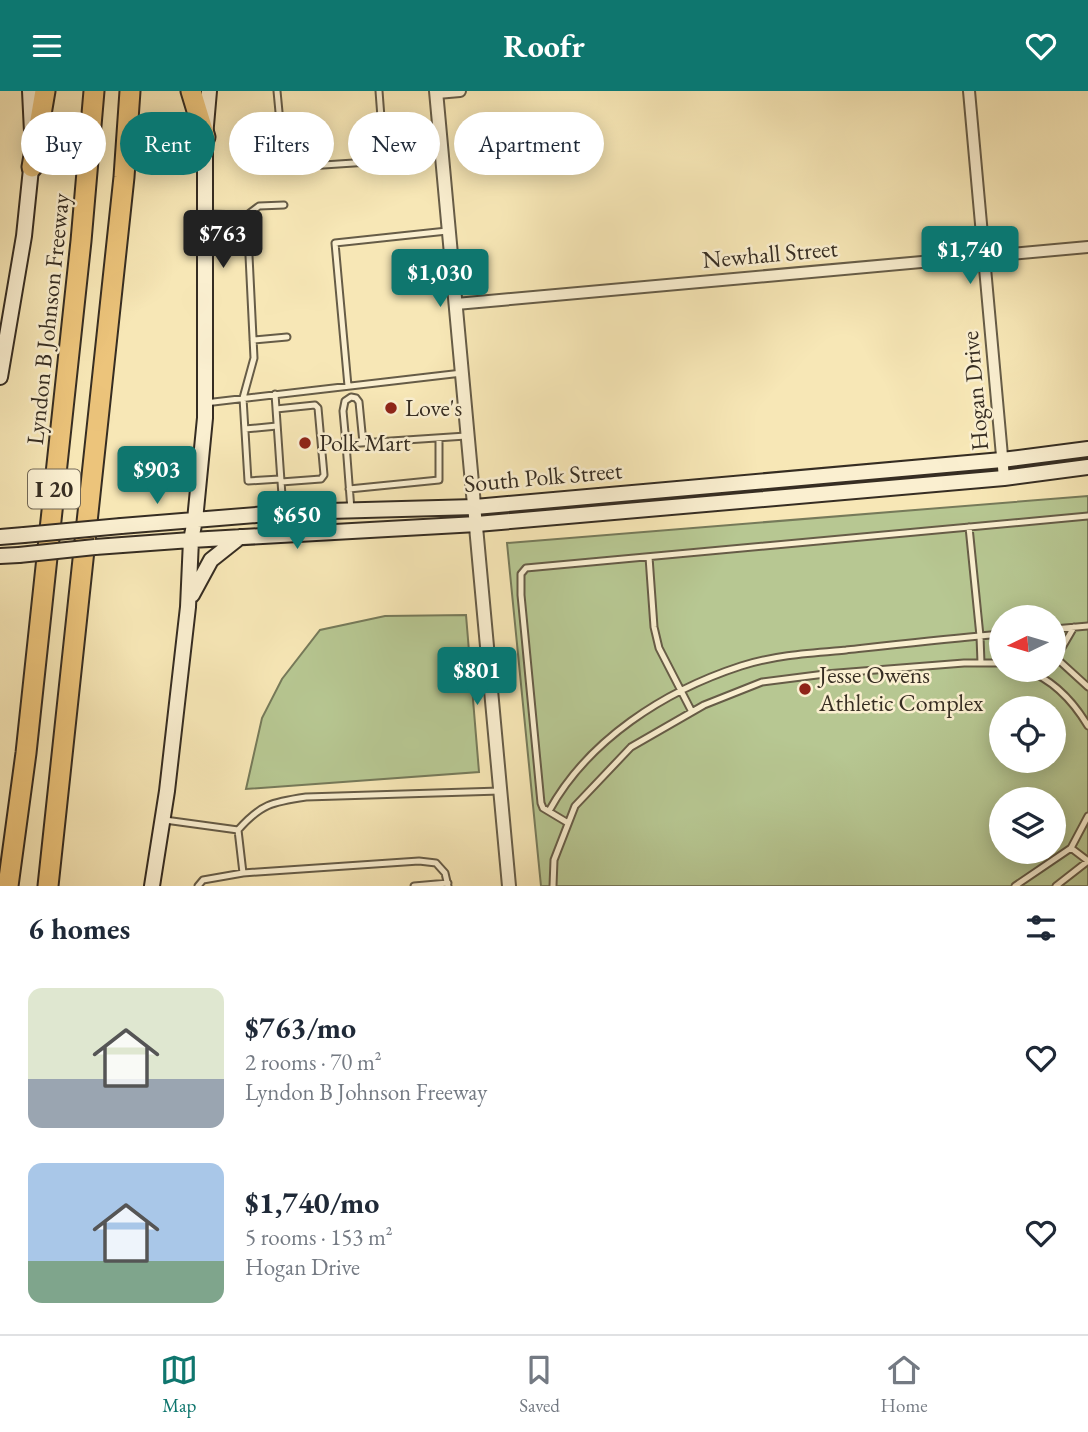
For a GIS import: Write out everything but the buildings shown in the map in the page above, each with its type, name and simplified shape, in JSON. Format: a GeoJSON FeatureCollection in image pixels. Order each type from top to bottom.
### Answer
{"type":"FeatureCollection","features":[{"type":"Feature","properties":{"kind":"highway"},"geometry":{"type":"LineString","coordinates":[[41,112],[45,91]]}},
{"type":"Feature","properties":{"kind":"highway","name":"Lyndon B Johnson Freeway"},"geometry":{"type":"LineString","coordinates":[[8,886],[26,753],[81,241],[94,91]]}},
{"type":"Feature","properties":{"kind":"highway","name":"I 20"},"geometry":{"type":"LineString","coordinates":[[48,886],[124,177],[130,91]]}},
{"type":"Feature","properties":{"kind":"highway"},"geometry":{"type":"LineString","coordinates":[[191,91],[197,112]]}},
{"type":"Feature","properties":{"kind":"highway"},"geometry":{"type":"LineString","coordinates":[[56,810],[57,886]]}},
{"type":"Feature","properties":{"kind":"main road","name":"Lyndon B Johnson Freeway"},"geometry":{"type":"LineString","coordinates":[[30,91],[31,112]]}},
{"type":"Feature","properties":{"kind":"main road"},"geometry":{"type":"LineString","coordinates":[[207,112],[209,91]]}},
{"type":"Feature","properties":{"kind":"main road","name":"Lyndon B Johnson Freeway"},"geometry":{"type":"LineString","coordinates":[[0,377],[24,236],[31,175]]}},
{"type":"Feature","properties":{"kind":"main road"},"geometry":{"type":"LineString","coordinates":[[152,886],[188,607],[191,540],[205,403],[205,175]]}},
{"type":"Feature","properties":{"kind":"main road","name":"South Polk Street"},"geometry":{"type":"LineString","coordinates":[[0,537],[283,513],[475,507],[1002,460],[1088,449]]}},
{"type":"Feature","properties":{"kind":"main road","name":"South Polk Street"},"geometry":{"type":"LineString","coordinates":[[0,556],[126,544],[477,524],[1004,478],[1088,467]]}},
{"type":"Feature","properties":{"kind":"main road"},"geometry":{"type":"LineString","coordinates":[[755,482],[757,499]]}},
{"type":"Feature","properties":{"kind":"main road"},"geometry":{"type":"LineString","coordinates":[[188,607],[194,589],[211,560],[241,537]]}},
{"type":"Feature","properties":{"kind":"street"},"geometry":{"type":"LineString","coordinates":[[460,91],[437,92],[509,886]]}},
{"type":"Feature","properties":{"kind":"street","name":"Hogan Drive"},"geometry":{"type":"LineString","coordinates":[[969,91],[1004,478]]}},
{"type":"Feature","properties":{"kind":"street","name":"Newhall Street"},"geometry":{"type":"LineString","coordinates":[[456,304],[1088,247]]}},
{"type":"Feature","properties":{"kind":"lane"},"geometry":{"type":"LineString","coordinates":[[277,91],[283,154],[293,167],[369,162],[378,159],[383,144],[379,91]]}},
{"type":"Feature","properties":{"kind":"lane"},"geometry":{"type":"LineString","coordinates":[[205,214],[247,215],[259,206],[284,205]]}},
{"type":"Feature","properties":{"kind":"lane"},"geometry":{"type":"LineString","coordinates":[[247,215],[254,358],[243,398],[251,468],[248,481],[321,479],[324,475],[318,408],[315,405],[276,409]]}},
{"type":"Feature","properties":{"kind":"lane"},"geometry":{"type":"LineString","coordinates":[[348,386],[335,243],[449,231]]}},
{"type":"Feature","properties":{"kind":"lane"},"geometry":{"type":"LineString","coordinates":[[253,340],[288,338]]}},
{"type":"Feature","properties":{"kind":"lane"},"geometry":{"type":"LineString","coordinates":[[205,403],[462,373]]}},
{"type":"Feature","properties":{"kind":"lane"},"geometry":{"type":"LineString","coordinates":[[275,394],[277,426],[274,434],[283,513]]}},
{"type":"Feature","properties":{"kind":"lane"},"geometry":{"type":"LineString","coordinates":[[351,510],[343,411],[345,401],[351,397],[356,398],[359,403],[363,443]]}},
{"type":"Feature","properties":{"kind":"lane"},"geometry":{"type":"LineString","coordinates":[[247,434],[277,426]]}},
{"type":"Feature","properties":{"kind":"lane"},"geometry":{"type":"LineString","coordinates":[[346,445],[468,436]]}},
{"type":"Feature","properties":{"kind":"lane"},"geometry":{"type":"LineString","coordinates":[[349,488],[439,480],[439,438]]}},
{"type":"Feature","properties":{"kind":"lane"},"geometry":{"type":"LineString","coordinates":[[568,824],[541,803],[521,574],[526,568],[1088,516]]}},
{"type":"Feature","properties":{"kind":"lane"},"geometry":{"type":"LineString","coordinates":[[969,527],[981,663]]}},
{"type":"Feature","properties":{"kind":"lane"},"geometry":{"type":"LineString","coordinates":[[649,557],[654,627],[659,648],[692,712]]}},
{"type":"Feature","properties":{"kind":"lane"},"geometry":{"type":"LineString","coordinates":[[1066,628],[1088,626]]}},
{"type":"Feature","properties":{"kind":"lane"},"geometry":{"type":"LineString","coordinates":[[1066,640],[1074,627]]}},
{"type":"Feature","properties":{"kind":"lane"},"geometry":{"type":"LineString","coordinates":[[549,811],[561,790],[585,760],[627,724],[680,691],[741,666],[790,655],[989,635]]}},
{"type":"Feature","properties":{"kind":"lane"},"geometry":{"type":"LineString","coordinates":[[553,886],[554,860],[575,806],[631,747],[692,712],[762,682],[825,674],[989,663]]}},
{"type":"Feature","properties":{"kind":"lane"},"geometry":{"type":"LineString","coordinates":[[1066,667],[1088,687]]}},
{"type":"Feature","properties":{"kind":"lane"},"geometry":{"type":"LineString","coordinates":[[1050,683],[1075,705],[1088,725]]}},
{"type":"Feature","properties":{"kind":"lane"},"geometry":{"type":"LineString","coordinates":[[238,830],[256,811],[282,801],[306,797],[501,791]]}},
{"type":"Feature","properties":{"kind":"lane"},"geometry":{"type":"LineString","coordinates":[[1015,886],[1072,848],[1088,816]]}},
{"type":"Feature","properties":{"kind":"lane"},"geometry":{"type":"LineString","coordinates":[[162,820],[238,830]]}},
{"type":"Feature","properties":{"kind":"lane"},"geometry":{"type":"LineString","coordinates":[[238,830],[243,873]]}},
{"type":"Feature","properties":{"kind":"lane"},"geometry":{"type":"LineString","coordinates":[[1056,886],[1088,861],[1072,848]]}},
{"type":"Feature","properties":{"kind":"lane"},"geometry":{"type":"LineString","coordinates":[[198,886],[203,880],[243,873],[419,861],[436,863],[445,873],[448,885],[414,886]]}},
{"type":"Feature","properties":{"kind":"green space","name":"Jesse Owens Athletic Complex"},"geometry":{"type":"Polygon","coordinates":[[[1088,496],[1088,886],[541,886],[507,543],[1088,496]]]}},
{"type":"Feature","properties":{"kind":"green space"},"geometry":{"type":"Polygon","coordinates":[[[466,615],[479,772],[246,789],[262,718],[282,679],[320,630],[385,616],[466,615]]]}},
{"type":"Feature","properties":{"kind":"place","name":"Love's"},"geometry":{"type":"Point","coordinates":[391,408]}},
{"type":"Feature","properties":{"kind":"place","name":"Polk Mart"},"geometry":{"type":"Point","coordinates":[305,443]}},
{"type":"Feature","properties":{"kind":"place","name":"Jesse Owens Athletic Complex"},"geometry":{"type":"Point","coordinates":[805,689]}}]}
